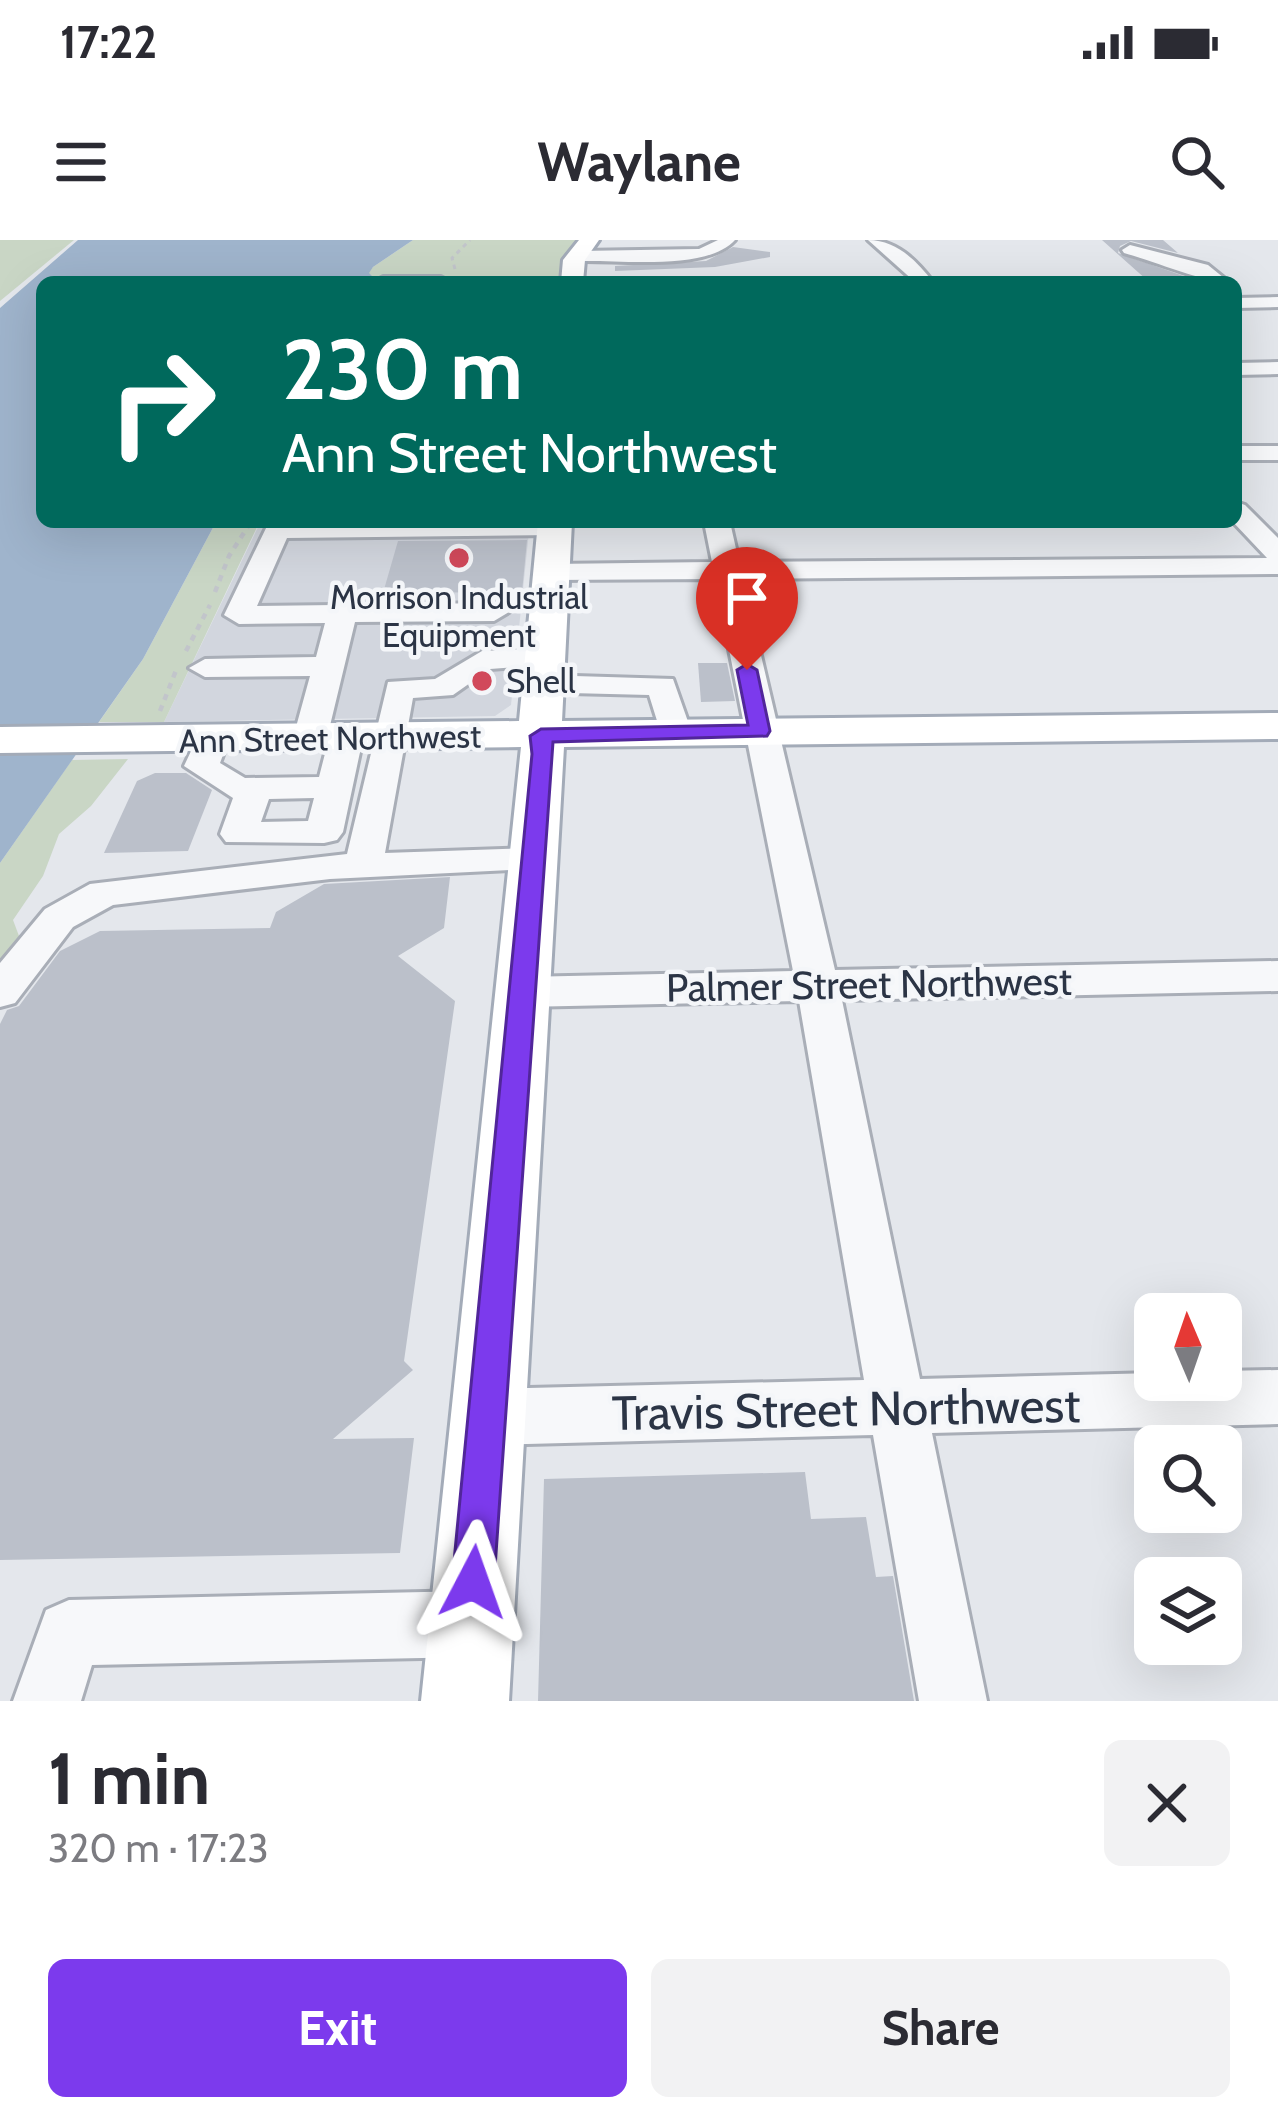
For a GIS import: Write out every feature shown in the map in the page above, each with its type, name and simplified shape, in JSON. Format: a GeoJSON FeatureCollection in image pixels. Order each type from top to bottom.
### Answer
{"type":"FeatureCollection","features":[{"type":"Feature","properties":{"kind":"main road"},"geometry":{"type":"LineString","coordinates":[[573,276],[574,260],[585,248]]}},
{"type":"Feature","properties":{"kind":"main road"},"geometry":{"type":"LineString","coordinates":[[465,1701],[534,860],[555,528]]}},
{"type":"Feature","properties":{"kind":"main road","name":"Ann Street Northwest"},"geometry":{"type":"LineString","coordinates":[[0,740],[142,732],[212,739],[348,738],[543,693],[675,733],[1278,726]]}},
{"type":"Feature","properties":{"kind":"street"},"geometry":{"type":"LineString","coordinates":[[585,248],[656,256],[711,252],[727,240]]}},
{"type":"Feature","properties":{"kind":"street"},"geometry":{"type":"LineString","coordinates":[[876,240],[919,276]]}},
{"type":"Feature","properties":{"kind":"street"},"geometry":{"type":"LineString","coordinates":[[1130,250],[1202,269],[1212,276]]}},
{"type":"Feature","properties":{"kind":"street"},"geometry":{"type":"LineString","coordinates":[[1202,269],[1221,253]]}},
{"type":"Feature","properties":{"kind":"street"},"geometry":{"type":"LineString","coordinates":[[656,256],[656,276]]}},
{"type":"Feature","properties":{"kind":"street"},"geometry":{"type":"LineString","coordinates":[[1242,300],[1278,302]]}},
{"type":"Feature","properties":{"kind":"street"},"geometry":{"type":"LineString","coordinates":[[1242,369],[1278,368]]}},
{"type":"Feature","properties":{"kind":"street"},"geometry":{"type":"LineString","coordinates":[[1242,453],[1278,453]]}},
{"type":"Feature","properties":{"kind":"street"},"geometry":{"type":"LineString","coordinates":[[1242,516],[1278,554]]}},
{"type":"Feature","properties":{"kind":"street"},"geometry":{"type":"LineString","coordinates":[[339,624],[238,615],[277,530],[388,528]]}},
{"type":"Feature","properties":{"kind":"street"},"geometry":{"type":"LineString","coordinates":[[718,528],[817,983],[952,1701]]}},
{"type":"Feature","properties":{"kind":"street"},"geometry":{"type":"LineString","coordinates":[[552,572],[1278,566]]}},
{"type":"Feature","properties":{"kind":"street"},"geometry":{"type":"LineString","coordinates":[[219,635],[339,624],[493,622]]}},
{"type":"Feature","properties":{"kind":"street"},"geometry":{"type":"LineString","coordinates":[[339,624],[327,666],[348,738],[364,866]]}},
{"type":"Feature","properties":{"kind":"street"},"geometry":{"type":"LineString","coordinates":[[212,739],[202,768],[231,788],[254,789],[239,834],[324,832],[348,738],[399,689],[442,688],[482,660],[543,693]]}},
{"type":"Feature","properties":{"kind":"street"},"geometry":{"type":"LineString","coordinates":[[205,668],[327,666]]}},
{"type":"Feature","properties":{"kind":"street"},"geometry":{"type":"LineString","coordinates":[[0,992],[58,917],[104,893],[163,883],[364,866],[534,860]]}},
{"type":"Feature","properties":{"kind":"street","name":"Palmer Street Northwest"},"geometry":{"type":"LineString","coordinates":[[523,992],[1278,976]]}},
{"type":"Feature","properties":{"kind":"street","name":"Travis Street Northwest"},"geometry":{"type":"LineString","coordinates":[[485,1417],[1278,1397]]}},
{"type":"Feature","properties":{"kind":"street"},"geometry":{"type":"LineString","coordinates":[[47,1701],[68,1633],[470,1624]]}},
{"type":"Feature","properties":{"kind":"path"},"geometry":{"type":"LineString","coordinates":[[453,276],[452,258],[470,240]]}},
{"type":"Feature","properties":{"kind":"path"},"geometry":{"type":"LineString","coordinates":[[142,732],[247,528]]}},
{"type":"Feature","properties":{"kind":"shaded area"},"geometry":{"type":"Polygon","coordinates":[[[258,528],[529,528],[511,705],[495,716],[164,722],[258,528]]]}},
{"type":"Feature","properties":{"kind":"green space"},"geometry":{"type":"Polygon","coordinates":[[[0,240],[74,240],[0,301],[0,240]]]}},
{"type":"Feature","properties":{"kind":"green space"},"geometry":{"type":"Polygon","coordinates":[[[413,240],[583,240],[569,276],[371,276],[373,267],[413,240]]]}},
{"type":"Feature","properties":{"kind":"green space"},"geometry":{"type":"Polygon","coordinates":[[[213,528],[257,528],[164,722],[99,722],[143,659],[213,528]]]}},
{"type":"Feature","properties":{"kind":"green space"},"geometry":{"type":"Polygon","coordinates":[[[128,759],[91,806],[59,834],[43,876],[13,920],[22,944],[0,976],[0,863],[72,760],[128,759]]]}},
{"type":"Feature","properties":{"kind":"water"},"geometry":{"type":"Polygon","coordinates":[[[78,240],[413,240],[373,267],[372,276],[37,276],[78,240]]]}},
{"type":"Feature","properties":{"kind":"water"},"geometry":{"type":"Polygon","coordinates":[[[36,277],[36,528],[213,528],[143,659],[0,863],[0,308],[36,277]]]}},
{"type":"Feature","properties":{"kind":"building"},"geometry":{"type":"Polygon","coordinates":[[[1102,240],[1163,240],[1178,253],[1131,241],[1120,246],[1118,253],[1184,276],[1142,276],[1102,240]]]}},
{"type":"Feature","properties":{"kind":"building"},"geometry":{"type":"Polygon","coordinates":[[[733,247],[770,252],[770,257],[715,267],[615,271],[615,266],[706,261],[733,247]]]}},
{"type":"Feature","properties":{"kind":"building","name":"Morrison Industrial Equipment"},"geometry":{"type":"Polygon","coordinates":[[[527,540],[522,592],[383,593],[398,541],[527,540]]]}},
{"type":"Feature","properties":{"kind":"building"},"geometry":{"type":"Polygon","coordinates":[[[698,663],[727,663],[735,701],[701,702],[698,663]]]}},
{"type":"Feature","properties":{"kind":"building"},"geometry":{"type":"Polygon","coordinates":[[[155,773],[186,773],[212,790],[188,851],[104,853],[137,781],[155,773]]]}},
{"type":"Feature","properties":{"kind":"building"},"geometry":{"type":"Polygon","coordinates":[[[450,877],[444,928],[398,956],[455,1001],[404,1361],[413,1370],[333,1439],[414,1438],[400,1553],[0,1560],[0,1024],[7,1010],[19,1006],[60,951],[100,931],[270,928],[276,912],[324,884],[450,877]]]}},
{"type":"Feature","properties":{"kind":"building"},"geometry":{"type":"Polygon","coordinates":[[[805,1472],[811,1519],[866,1517],[876,1577],[893,1576],[914,1701],[538,1701],[544,1479],[805,1472]]]}},
{"type":"Feature","properties":{"kind":"place","name":"Morrison Industrial Equipment"},"geometry":{"type":"Point","coordinates":[459,558]}},
{"type":"Feature","properties":{"kind":"place","name":"Shell"},"geometry":{"type":"Point","coordinates":[482,681]}},
{"type":"Feature","properties":{"kind":"route"},"geometry":{"type":"LineString","coordinates":[[473,1582],[541,736],[760,731],[747,670]]}}]}
